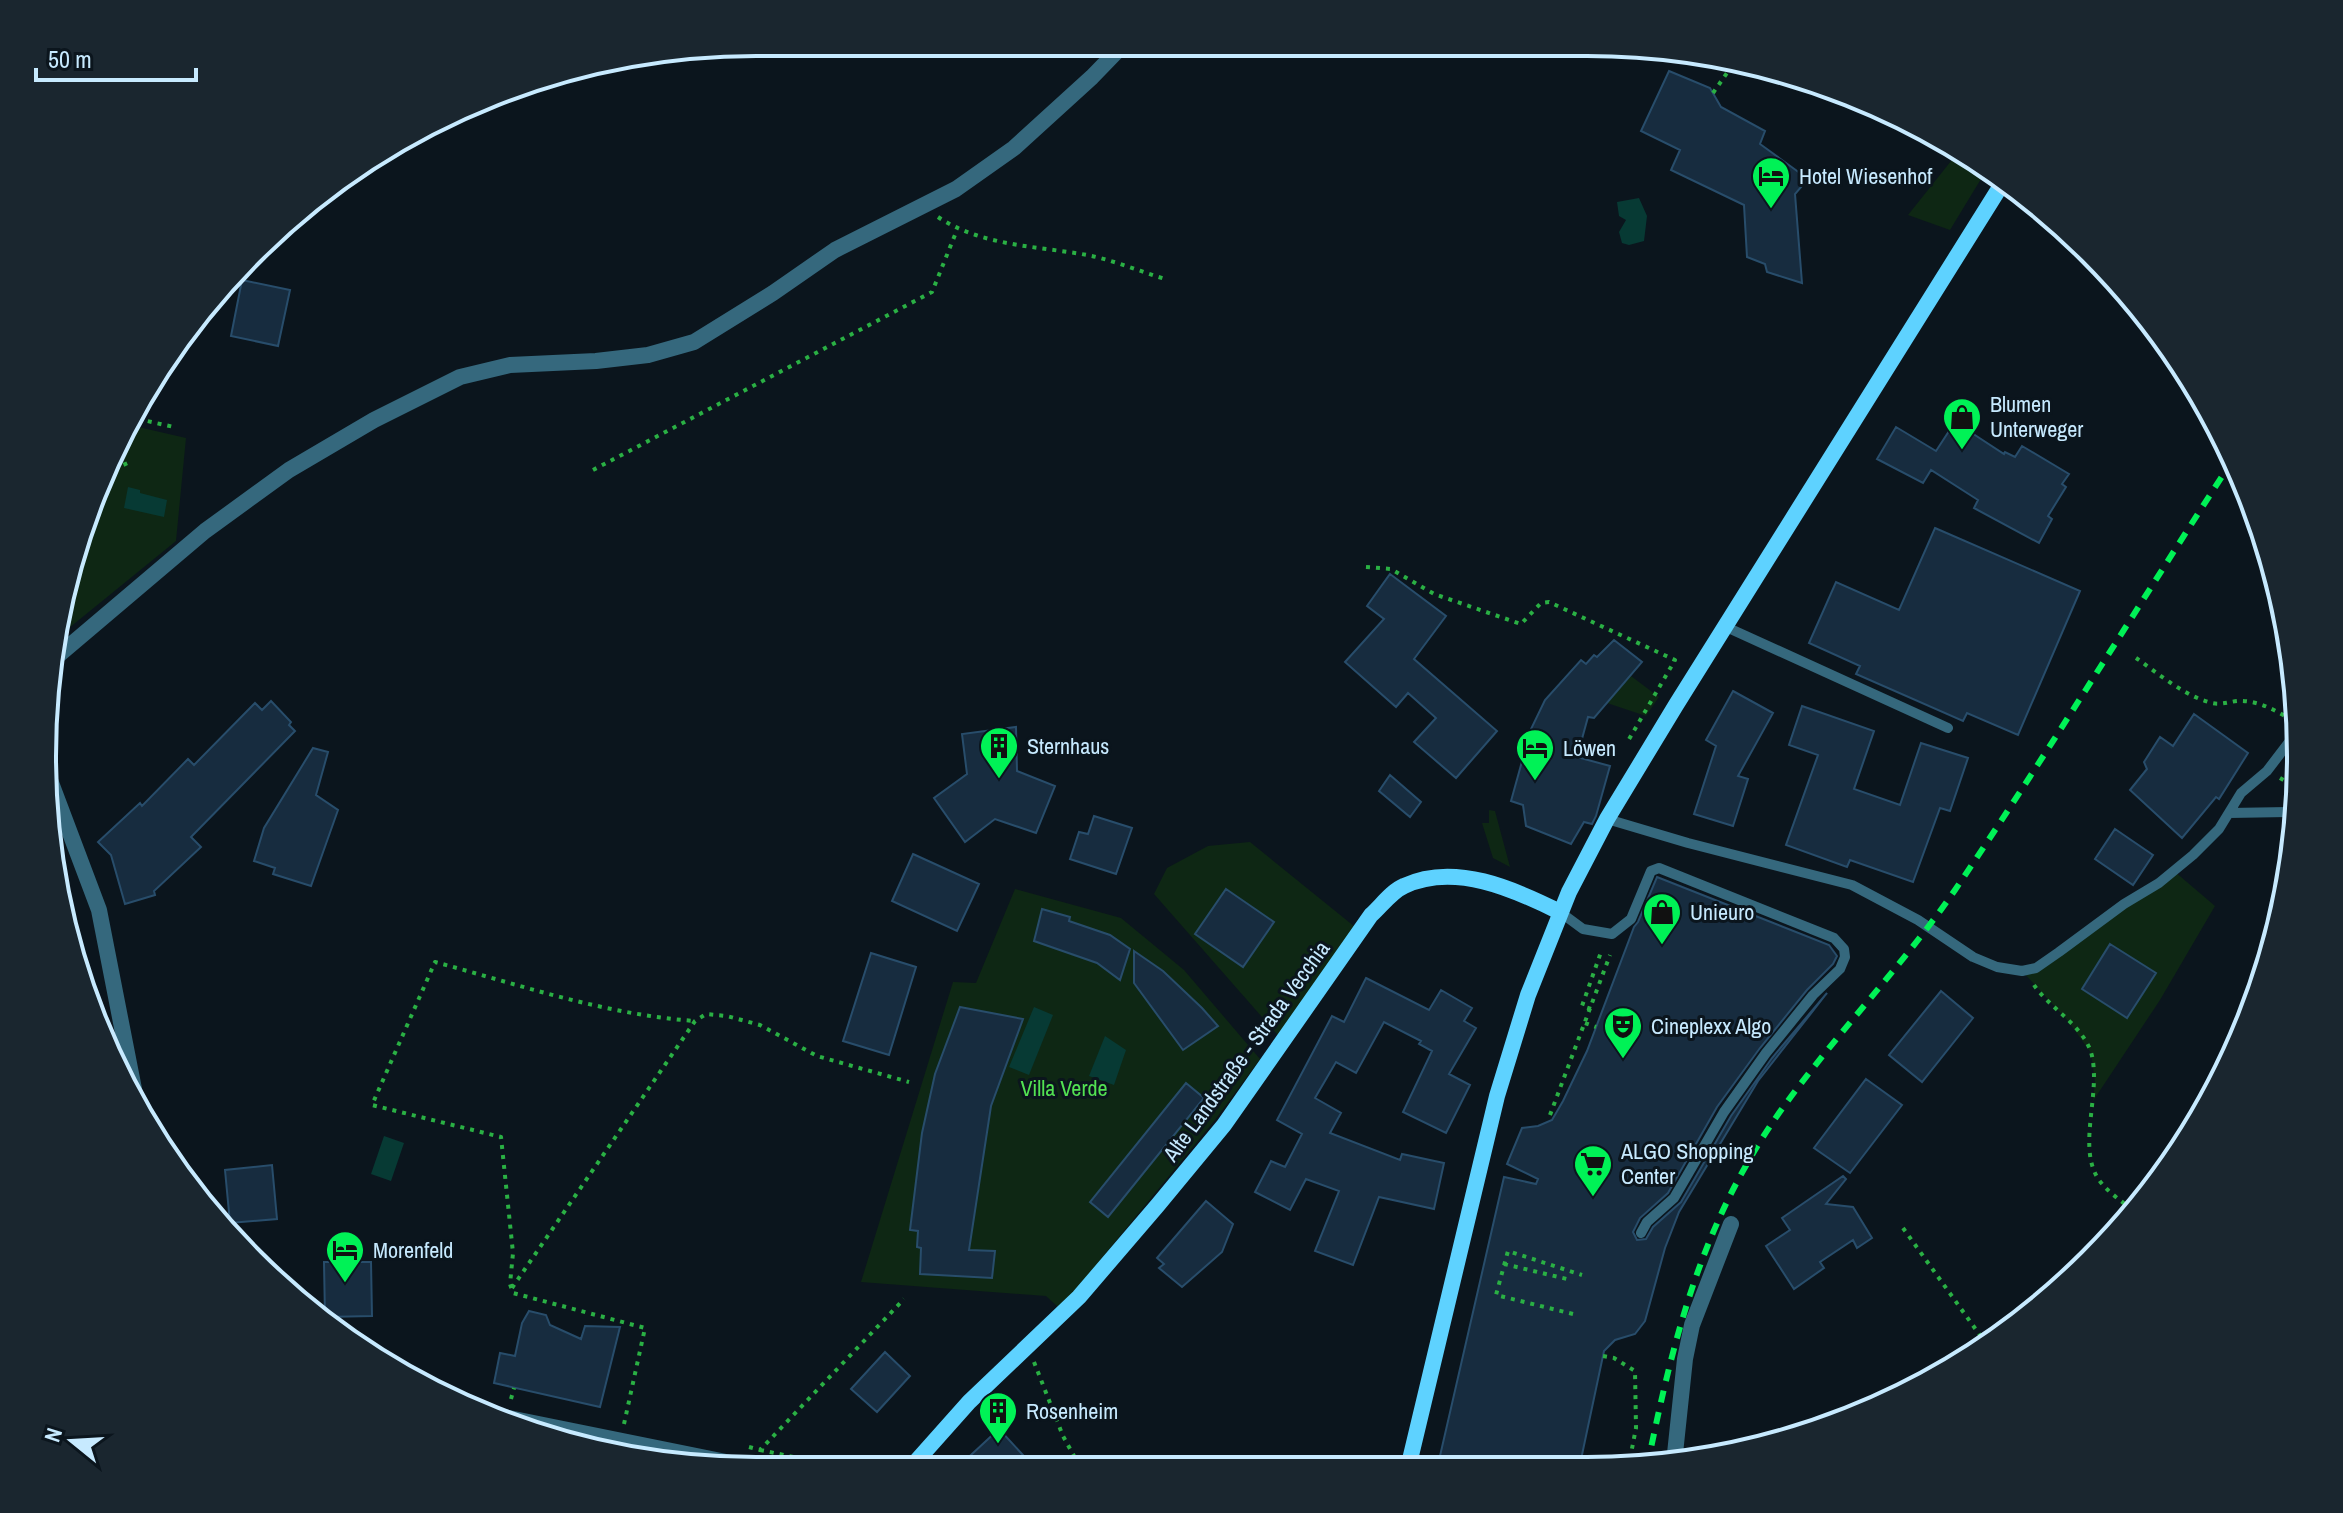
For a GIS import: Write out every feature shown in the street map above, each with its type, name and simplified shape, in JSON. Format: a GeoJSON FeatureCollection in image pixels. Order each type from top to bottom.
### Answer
{"type":"FeatureCollection","features":[{"type":"Feature","properties":{"kind":"main road"},"geometry":{"type":"LineString","coordinates":[[1411,1457],[1497,1096],[1528,995],[1560,912],[1607,819],[1724,626],[1771,556],[1998,190]]}},
{"type":"Feature","properties":{"kind":"main road","name":"Alte Landstraße - Strada Vecchia"},"geometry":{"type":"LineString","coordinates":[[920,1457],[969,1402],[1079,1297],[1224,1125],[1371,915],[1401,886],[1435,875],[1483,881],[1560,912]]}},
{"type":"Feature","properties":{"kind":"street"},"geometry":{"type":"LineString","coordinates":[[64,650],[205,531],[289,470],[374,420],[460,377],[478,372],[510,365],[648,355],[694,342],[835,250],[956,189],[1014,148],[1112,56]]}},
{"type":"Feature","properties":{"kind":"street"},"geometry":{"type":"LineString","coordinates":[[57,798],[99,910],[130,1070]]}},
{"type":"Feature","properties":{"kind":"street"},"geometry":{"type":"LineString","coordinates":[[1675,1451],[1685,1359],[1692,1325],[1731,1224]]}},
{"type":"Feature","properties":{"kind":"street"},"geometry":{"type":"LineString","coordinates":[[575,1433],[663,1451]]}},
{"type":"Feature","properties":{"kind":"lane"},"geometry":{"type":"LineString","coordinates":[[1724,626],[1948,728]]}},
{"type":"Feature","properties":{"kind":"lane"},"geometry":{"type":"LineString","coordinates":[[1607,819],[1852,885],[1918,920],[1973,957],[1997,967],[2022,971],[2036,968],[2124,904],[2159,883],[2193,855],[2219,829],[2241,793],[2267,771],[2287,744]]}},
{"type":"Feature","properties":{"kind":"lane"},"geometry":{"type":"LineString","coordinates":[[2229,813],[2285,812]]}},
{"type":"Feature","properties":{"kind":"lane"},"geometry":{"type":"LineString","coordinates":[[1560,912],[1583,929],[1612,934],[1631,919],[1651,871],[1659,868],[1834,938],[1844,949],[1845,957],[1840,969],[1813,995],[1766,1053],[1724,1112],[1674,1198],[1647,1222],[1641,1233]]}},
{"type":"Feature","properties":{"kind":"path"},"geometry":{"type":"LineString","coordinates":[[1713,93],[1729,70]]}},
{"type":"Feature","properties":{"kind":"path"},"geometry":{"type":"LineString","coordinates":[[923,207],[957,230],[1024,247],[1088,256],[1165,279]]}},
{"type":"Feature","properties":{"kind":"path"},"geometry":{"type":"LineString","coordinates":[[593,470],[932,292],[957,230]]}},
{"type":"Feature","properties":{"kind":"path"},"geometry":{"type":"LineString","coordinates":[[142,420],[174,427]]}},
{"type":"Feature","properties":{"kind":"path"},"geometry":{"type":"LineString","coordinates":[[123,459],[128,470]]}},
{"type":"Feature","properties":{"kind":"path"},"geometry":{"type":"LineString","coordinates":[[1366,567],[1391,569],[1434,594],[1521,624],[1541,603],[1549,602],[1675,660],[1628,741]]}},
{"type":"Feature","properties":{"kind":"path"},"geometry":{"type":"LineString","coordinates":[[2136,658],[2207,702],[2220,704],[2237,701],[2269,706],[2286,718]]}},
{"type":"Feature","properties":{"kind":"path"},"geometry":{"type":"LineString","coordinates":[[1591,1009],[1582,1006],[1601,952]]}},
{"type":"Feature","properties":{"kind":"path"},"geometry":{"type":"LineString","coordinates":[[1550,1115],[1610,955]]}},
{"type":"Feature","properties":{"kind":"path"},"geometry":{"type":"LineString","coordinates":[[621,1443],[645,1328],[513,1293],[513,1253],[501,1137],[372,1105],[435,962],[572,999],[666,1019],[695,1021]]}},
{"type":"Feature","properties":{"kind":"path"},"geometry":{"type":"LineString","coordinates":[[2022,971],[2068,1021],[2091,1053],[2095,1082],[2090,1147],[2094,1173],[2125,1203]]}},
{"type":"Feature","properties":{"kind":"path"},"geometry":{"type":"LineString","coordinates":[[512,1288],[695,1021],[706,1014],[760,1025],[817,1056],[909,1082]]}},
{"type":"Feature","properties":{"kind":"path"},"geometry":{"type":"LineString","coordinates":[[1585,1023],[1596,1027]]}},
{"type":"Feature","properties":{"kind":"path"},"geometry":{"type":"LineString","coordinates":[[1903,1228],[1980,1336]]}},
{"type":"Feature","properties":{"kind":"path"},"geometry":{"type":"LineString","coordinates":[[1573,1314],[1496,1295],[1508,1251],[1582,1275]]}},
{"type":"Feature","properties":{"kind":"path"},"geometry":{"type":"LineString","coordinates":[[1504,1264],[1567,1279]]}},
{"type":"Feature","properties":{"kind":"path"},"geometry":{"type":"LineString","coordinates":[[760,1450],[904,1299]]}},
{"type":"Feature","properties":{"kind":"path"},"geometry":{"type":"LineString","coordinates":[[1025,1351],[1037,1366],[1063,1436],[1075,1457]]}},
{"type":"Feature","properties":{"kind":"path"},"geometry":{"type":"LineString","coordinates":[[1603,1356],[1614,1358],[1635,1371],[1636,1428],[1631,1456]]}},
{"type":"Feature","properties":{"kind":"path"},"geometry":{"type":"LineString","coordinates":[[745,1446],[794,1457]]}},
{"type":"Feature","properties":{"kind":"green space"},"geometry":{"type":"Polygon","coordinates":[[[1952,159],[1982,178],[1950,230],[1908,215],[1952,159]]]}},
{"type":"Feature","properties":{"kind":"green space"},"geometry":{"type":"Polygon","coordinates":[[[139,427],[186,438],[176,541],[68,629],[93,531],[109,488],[139,427]]]}},
{"type":"Feature","properties":{"kind":"green space"},"geometry":{"type":"Polygon","coordinates":[[[1631,676],[1659,697],[1646,716],[1607,703],[1631,676]]]}},
{"type":"Feature","properties":{"kind":"green space"},"geometry":{"type":"Polygon","coordinates":[[[1489,810],[1495,811],[1510,867],[1493,858],[1482,823],[1489,823],[1489,810]]]}},
{"type":"Feature","properties":{"kind":"green space"},"geometry":{"type":"Polygon","coordinates":[[[1250,842],[1360,931],[1283,1041],[1154,894],[1167,868],[1208,846],[1250,842]]]}},
{"type":"Feature","properties":{"kind":"green space"},"geometry":{"type":"Polygon","coordinates":[[[2174,871],[2215,906],[2160,1000],[2093,1101],[2095,1082],[2091,1053],[2068,1021],[2022,971],[2036,968],[2174,871]]]}},
{"type":"Feature","properties":{"kind":"green space","name":"Villa Verde"},"geometry":{"type":"Polygon","coordinates":[[[1015,889],[1121,918],[1184,970],[1260,1059],[1215,1120],[1073,1293],[1058,1307],[1046,1296],[861,1282],[953,982],[976,983],[1015,889]]]}},
{"type":"Feature","properties":{"kind":"shaded area"},"geometry":{"type":"Polygon","coordinates":[[[1639,198],[1647,216],[1644,241],[1629,245],[1622,243],[1619,232],[1626,220],[1619,216],[1617,202],[1639,198]]]}},
{"type":"Feature","properties":{"kind":"shaded area"},"geometry":{"type":"Polygon","coordinates":[[[128,487],[167,500],[164,517],[124,508],[128,487]]]}},
{"type":"Feature","properties":{"kind":"shaded area"},"geometry":{"type":"Polygon","coordinates":[[[1034,1007],[1053,1015],[1029,1075],[1009,1067],[1034,1007]]]}},
{"type":"Feature","properties":{"kind":"shaded area"},"geometry":{"type":"Polygon","coordinates":[[[1105,1036],[1126,1050],[1114,1085],[1089,1076],[1105,1036]]]}},
{"type":"Feature","properties":{"kind":"shaded area"},"geometry":{"type":"Polygon","coordinates":[[[384,1136],[404,1143],[391,1181],[371,1174],[384,1136]]]}},
{"type":"Feature","properties":{"kind":"building"},"geometry":{"type":"Polygon","coordinates":[[[1669,71],[1710,88],[1721,107],[1765,131],[1760,144],[1808,179],[1795,194],[1802,283],[1767,272],[1765,264],[1747,257],[1744,205],[1671,170],[1680,150],[1641,131],[1669,71]]]}},
{"type":"Feature","properties":{"kind":"building"},"geometry":{"type":"Polygon","coordinates":[[[243,280],[290,290],[278,346],[231,336],[243,280]]]}},
{"type":"Feature","properties":{"kind":"building"},"geometry":{"type":"Polygon","coordinates":[[[1955,422],[2004,454],[2015,457],[2022,446],[2069,474],[2062,484],[2066,487],[2048,516],[2052,519],[2039,543],[1974,508],[1978,500],[1931,470],[1923,483],[1877,459],[1896,427],[1936,451],[1955,422]]]}},
{"type":"Feature","properties":{"kind":"building"},"geometry":{"type":"Polygon","coordinates":[[[1935,528],[2080,591],[2018,735],[1967,713],[1963,721],[1856,674],[1860,666],[1809,643],[1836,582],[1899,610],[1935,528]]]}},
{"type":"Feature","properties":{"kind":"building"},"geometry":{"type":"Polygon","coordinates":[[[1390,574],[1446,616],[1414,659],[1497,731],[1456,778],[1414,742],[1436,718],[1408,693],[1396,707],[1345,662],[1384,619],[1367,606],[1390,574]]]}},
{"type":"Feature","properties":{"kind":"building"},"geometry":{"type":"Polygon","coordinates":[[[1614,640],[1642,662],[1594,718],[1588,717],[1577,757],[1610,766],[1592,824],[1584,822],[1571,844],[1526,826],[1523,805],[1511,801],[1531,729],[1545,700],[1581,660],[1586,664],[1614,640]]]}},
{"type":"Feature","properties":{"kind":"building"},"geometry":{"type":"Polygon","coordinates":[[[1733,691],[1773,713],[1738,776],[1748,779],[1733,826],[1694,814],[1716,746],[1706,740],[1733,691]]]}},
{"type":"Feature","properties":{"kind":"building"},"geometry":{"type":"Polygon","coordinates":[[[271,701],[291,722],[289,725],[295,731],[191,837],[201,847],[154,891],[155,895],[125,904],[111,855],[98,842],[140,803],[142,806],[188,759],[194,765],[255,703],[262,710],[271,701]]]}},
{"type":"Feature","properties":{"kind":"building"},"geometry":{"type":"Polygon","coordinates":[[[1802,706],[1874,731],[1854,789],[1900,805],[1921,743],[1968,758],[1950,811],[1940,808],[1913,882],[1850,860],[1847,867],[1786,845],[1818,755],[1789,745],[1802,706]]]}},
{"type":"Feature","properties":{"kind":"building"},"geometry":{"type":"Polygon","coordinates":[[[2194,714],[2248,753],[2219,799],[2216,797],[2182,838],[2130,790],[2147,769],[2144,762],[2160,737],[2173,746],[2194,714]]]}},
{"type":"Feature","properties":{"kind":"building","name":"Sternhaus"},"geometry":{"type":"Polygon","coordinates":[[[1016,727],[1017,771],[1055,786],[1036,833],[995,819],[965,842],[934,798],[967,774],[962,734],[1016,727]]]}},
{"type":"Feature","properties":{"kind":"building"},"geometry":{"type":"Polygon","coordinates":[[[313,748],[328,752],[316,795],[338,810],[311,886],[273,874],[275,868],[254,861],[264,828],[313,748]]]}},
{"type":"Feature","properties":{"kind":"building"},"geometry":{"type":"Polygon","coordinates":[[[1390,775],[1421,802],[1410,817],[1379,791],[1390,775]]]}},
{"type":"Feature","properties":{"kind":"building"},"geometry":{"type":"Polygon","coordinates":[[[1094,816],[1132,828],[1116,874],[1070,859],[1079,832],[1088,834],[1094,816]]]}},
{"type":"Feature","properties":{"kind":"building"},"geometry":{"type":"Polygon","coordinates":[[[2115,829],[2153,855],[2133,885],[2095,859],[2115,829]]]}},
{"type":"Feature","properties":{"kind":"building"},"geometry":{"type":"Polygon","coordinates":[[[913,854],[979,884],[957,931],[892,901],[913,854]]]}},
{"type":"Feature","properties":{"kind":"building","name":"ALGO Shopping Center"},"geometry":{"type":"Polygon","coordinates":[[[1657,877],[1829,945],[1837,956],[1760,1048],[1717,1107],[1668,1193],[1640,1218],[1633,1232],[1637,1240],[1646,1239],[1653,1227],[1681,1202],[1731,1116],[1772,1058],[1827,993],[1758,1081],[1679,1212],[1665,1248],[1645,1321],[1635,1334],[1615,1340],[1604,1351],[1582,1457],[1440,1457],[1504,1177],[1536,1184],[1538,1179],[1507,1164],[1522,1128],[1552,1120],[1563,1101],[1587,1051],[1657,877]]]}},
{"type":"Feature","properties":{"kind":"building"},"geometry":{"type":"Polygon","coordinates":[[[1226,889],[1274,922],[1243,967],[1195,934],[1226,889]]]}},
{"type":"Feature","properties":{"kind":"building"},"geometry":{"type":"Polygon","coordinates":[[[1042,909],[1070,917],[1069,921],[1110,935],[1130,949],[1120,980],[1097,963],[1034,941],[1042,909]]]}},
{"type":"Feature","properties":{"kind":"building"},"geometry":{"type":"Polygon","coordinates":[[[2110,944],[2156,973],[2127,1018],[2082,989],[2110,944]]]}},
{"type":"Feature","properties":{"kind":"building"},"geometry":{"type":"Polygon","coordinates":[[[1134,951],[1163,971],[1218,1026],[1183,1050],[1134,983],[1134,951]]]}},
{"type":"Feature","properties":{"kind":"building"},"geometry":{"type":"Polygon","coordinates":[[[871,953],[916,967],[889,1055],[843,1041],[871,953]]]}},
{"type":"Feature","properties":{"kind":"building"},"geometry":{"type":"Polygon","coordinates":[[[1366,978],[1429,1010],[1441,990],[1472,1008],[1464,1021],[1476,1028],[1449,1074],[1470,1085],[1446,1133],[1403,1112],[1432,1051],[1419,1044],[1421,1041],[1384,1022],[1356,1073],[1336,1062],[1315,1098],[1341,1113],[1330,1133],[1400,1160],[1402,1154],[1444,1163],[1434,1209],[1379,1197],[1353,1265],[1315,1251],[1339,1191],[1306,1179],[1290,1210],[1255,1192],[1271,1161],[1285,1167],[1302,1134],[1277,1120],[1332,1016],[1344,1022],[1366,978]]]}},
{"type":"Feature","properties":{"kind":"building"},"geometry":{"type":"Polygon","coordinates":[[[1941,991],[1973,1018],[1922,1082],[1889,1055],[1941,991]]]}},
{"type":"Feature","properties":{"kind":"building"},"geometry":{"type":"Polygon","coordinates":[[[960,1007],[1023,1019],[991,1106],[969,1250],[995,1251],[992,1278],[920,1274],[918,1231],[910,1230],[922,1133],[935,1074],[960,1007]]]}},
{"type":"Feature","properties":{"kind":"building"},"geometry":{"type":"Polygon","coordinates":[[[1866,1079],[1902,1105],[1850,1173],[1814,1148],[1866,1079]]]}},
{"type":"Feature","properties":{"kind":"building"},"geometry":{"type":"Polygon","coordinates":[[[1186,1083],[1204,1098],[1108,1217],[1090,1202],[1186,1083]]]}},
{"type":"Feature","properties":{"kind":"building"},"geometry":{"type":"Polygon","coordinates":[[[272,1165],[277,1219],[234,1223],[229,1217],[225,1170],[272,1165]]]}},
{"type":"Feature","properties":{"kind":"building"},"geometry":{"type":"Polygon","coordinates":[[[1843,1176],[1846,1179],[1826,1204],[1853,1207],[1872,1238],[1857,1248],[1853,1240],[1820,1262],[1824,1268],[1794,1289],[1766,1246],[1790,1230],[1782,1218],[1843,1176]]]}},
{"type":"Feature","properties":{"kind":"building"},"geometry":{"type":"Polygon","coordinates":[[[1206,1201],[1233,1224],[1222,1252],[1182,1287],[1159,1268],[1164,1264],[1157,1258],[1206,1201]]]}},
{"type":"Feature","properties":{"kind":"building"},"geometry":{"type":"Polygon","coordinates":[[[324,1262],[371,1262],[372,1316],[337,1317],[325,1308],[324,1262]]]}},
{"type":"Feature","properties":{"kind":"building"},"geometry":{"type":"Polygon","coordinates":[[[529,1311],[546,1315],[550,1325],[581,1339],[585,1326],[620,1327],[600,1407],[494,1383],[500,1353],[515,1356],[522,1323],[529,1311]]]}},
{"type":"Feature","properties":{"kind":"building"},"geometry":{"type":"Polygon","coordinates":[[[885,1352],[910,1376],[877,1412],[851,1389],[885,1352]]]}},
{"type":"Feature","properties":{"kind":"building"},"geometry":{"type":"Polygon","coordinates":[[[999,1429],[1025,1457],[969,1457],[999,1429]]]}},
{"type":"Feature","properties":{"kind":"railway"},"geometry":{"type":"LineString","coordinates":[[1650,1454],[1668,1372],[1694,1283],[1729,1197],[1752,1155],[1800,1085],[1955,890],[2226,471]]}},
{"type":"Feature","properties":{"kind":"place","name":"Hotel Wiesenhof"},"geometry":{"type":"Point","coordinates":[1771,210]}},
{"type":"Feature","properties":{"kind":"place","name":"Blumen Unterweger"},"geometry":{"type":"Point","coordinates":[1962,451]}},
{"type":"Feature","properties":{"kind":"place","name":"Sternhaus"},"geometry":{"type":"Point","coordinates":[999,780]}},
{"type":"Feature","properties":{"kind":"place","name":"Löwen"},"geometry":{"type":"Point","coordinates":[1535,782]}},
{"type":"Feature","properties":{"kind":"place","name":"Unieuro"},"geometry":{"type":"Point","coordinates":[1662,946]}},
{"type":"Feature","properties":{"kind":"place","name":"Cineplexx Algo"},"geometry":{"type":"Point","coordinates":[1623,1060]}},
{"type":"Feature","properties":{"kind":"place","name":"ALGO Shopping Center"},"geometry":{"type":"Point","coordinates":[1593,1198]}},
{"type":"Feature","properties":{"kind":"place","name":"Morenfeld"},"geometry":{"type":"Point","coordinates":[345,1284]}},
{"type":"Feature","properties":{"kind":"place","name":"Rosenheim"},"geometry":{"type":"Point","coordinates":[998,1445]}}]}
